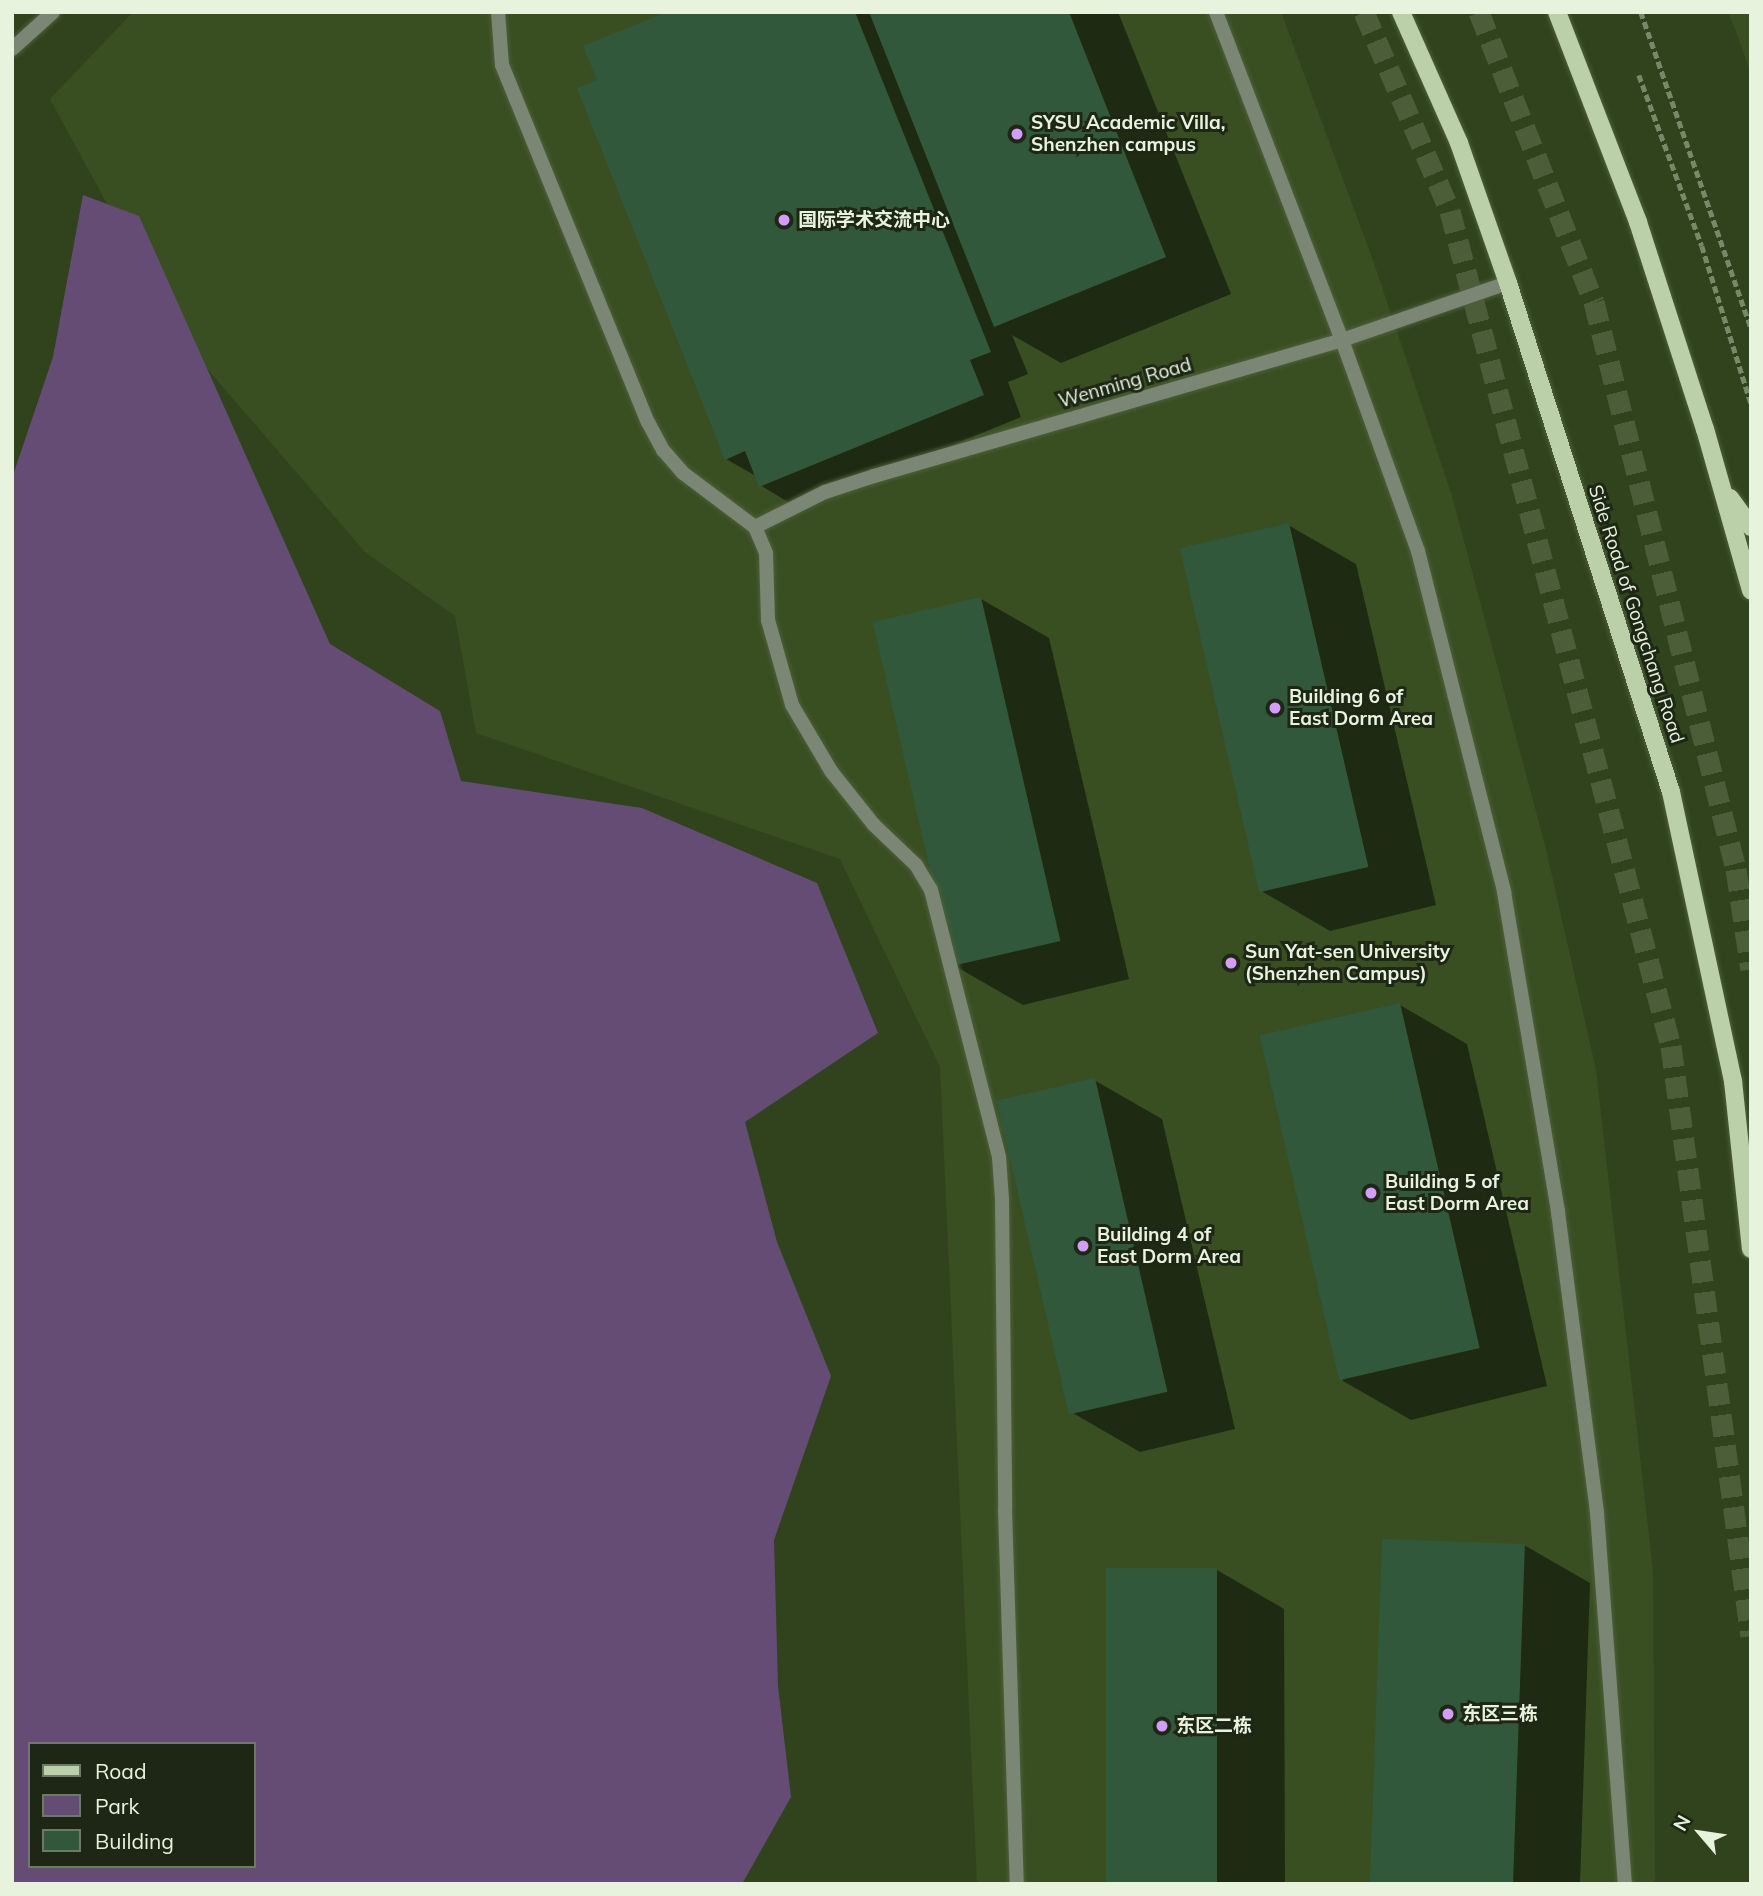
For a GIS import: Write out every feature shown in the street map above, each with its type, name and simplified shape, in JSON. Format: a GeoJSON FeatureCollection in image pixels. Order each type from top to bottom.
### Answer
{"type":"FeatureCollection","features":[{"type":"Feature","properties":{"kind":"main road","name":"Side Road of Gongchang Road"},"geometry":{"type":"LineString","coordinates":[[1401,12],[1459,143],[1508,283],[1671,792],[1733,1081],[1751,1249]]}},
{"type":"Feature","properties":{"kind":"main road"},"geometry":{"type":"LineString","coordinates":[[1557,12],[1638,222],[1721,484],[1751,591]]}},
{"type":"Feature","properties":{"kind":"main road"},"geometry":{"type":"LineString","coordinates":[[1721,484],[1751,527]]}},
{"type":"Feature","properties":{"kind":"street"},"geometry":{"type":"LineString","coordinates":[[12,48],[53,12]]}},
{"type":"Feature","properties":{"kind":"street"},"geometry":{"type":"LineString","coordinates":[[498,12],[502,65],[648,422],[663,450],[683,473],[755,527],[766,553],[768,620],[792,705],[831,771],[874,825],[916,865],[931,890],[999,1157],[1017,1884]]}},
{"type":"Feature","properties":{"kind":"street"},"geometry":{"type":"LineString","coordinates":[[1216,12],[1342,340],[1418,551],[1504,891],[1558,1212],[1597,1513],[1625,1884]]}},
{"type":"Feature","properties":{"kind":"street","name":"Wenming Road"},"geometry":{"type":"LineString","coordinates":[[755,527],[825,492],[874,475],[1342,340],[1508,283]]}},
{"type":"Feature","properties":{"kind":"path"},"geometry":{"type":"LineString","coordinates":[[1641,12],[1751,327]]}},
{"type":"Feature","properties":{"kind":"path"},"geometry":{"type":"LineString","coordinates":[[1639,75],[1702,246],[1751,403]]}},
{"type":"Feature","properties":{"kind":"shaded area","name":"Sun Yat-sen University (Shenzhen Campus)"},"geometry":{"type":"Polygon","coordinates":[[[133,12],[1281,12],[1374,263],[1452,496],[1546,849],[1596,1070],[1653,1571],[1655,1884],[977,1884],[940,1067],[840,859],[476,733],[455,616],[365,552],[179,336],[50,99],[133,12]]]}},
{"type":"Feature","properties":{"kind":"shaded area"},"geometry":{"type":"Polygon","coordinates":[[[1728,12],[1751,12],[1751,74],[1737,34],[1728,12]]]}},
{"type":"Feature","properties":{"kind":"green space"},"geometry":{"type":"Polygon","coordinates":[[[83,195],[139,216],[330,644],[440,711],[461,781],[642,808],[817,883],[878,1033],[745,1122],[777,1242],[831,1376],[774,1540],[778,1686],[791,1797],[742,1884],[12,1884],[12,478],[53,357],[83,195]]]}},
{"type":"Feature","properties":{"kind":"building","name":"国际学术交流中心"},"geometry":{"type":"Polygon","coordinates":[[[667,12],[855,12],[991,352],[970,360],[984,395],[759,487],[745,451],[725,460],[577,88],[597,80],[583,46],[667,12]]]}},
{"type":"Feature","properties":{"kind":"building","name":"SYSU Academic Villa, Shenzhen campus"},"geometry":{"type":"Polygon","coordinates":[[[869,12],[1069,12],[1166,257],[994,327],[869,12]]]}},
{"type":"Feature","properties":{"kind":"building","name":"Building 6 of East Dorm Area"},"geometry":{"type":"Polygon","coordinates":[[[1289,523],[1368,867],[1259,892],[1180,548],[1289,523]]]}},
{"type":"Feature","properties":{"kind":"building"},"geometry":{"type":"Polygon","coordinates":[[[981,597],[1060,941],[952,966],[873,622],[981,597]]]}},
{"type":"Feature","properties":{"kind":"building","name":"Building 5 of East Dorm Area"},"geometry":{"type":"Polygon","coordinates":[[[1400,1003],[1480,1348],[1339,1380],[1260,1035],[1400,1003]]]}},
{"type":"Feature","properties":{"kind":"building","name":"Building 4 of East Dorm Area"},"geometry":{"type":"Polygon","coordinates":[[[1095,1078],[1167,1392],[1069,1414],[997,1101],[1095,1078]]]}},
{"type":"Feature","properties":{"kind":"building","name":"东区三栋"},"geometry":{"type":"Polygon","coordinates":[[[1382,1539],[1525,1544],[1513,1884],[1370,1884],[1382,1539]]]}},
{"type":"Feature","properties":{"kind":"building","name":"东区二栋"},"geometry":{"type":"Polygon","coordinates":[[[1106,1568],[1217,1568],[1217,1884],[1106,1884],[1106,1568]]]}},
{"type":"Feature","properties":{"kind":"tunnel"},"geometry":{"type":"LineString","coordinates":[[1364,12],[1450,211],[1671,1046],[1751,1636]]}},
{"type":"Feature","properties":{"kind":"tunnel"},"geometry":{"type":"LineString","coordinates":[[1479,12],[1594,302],[1736,869],[1751,969]]}},
{"type":"Feature","properties":{"kind":"place","name":"SYSU Academic Villa, Shenzhen campus"},"geometry":{"type":"Point","coordinates":[1017,134]}},
{"type":"Feature","properties":{"kind":"place","name":"国际学术交流中心"},"geometry":{"type":"Point","coordinates":[784,220]}},
{"type":"Feature","properties":{"kind":"place","name":"Building 6 of East Dorm Area"},"geometry":{"type":"Point","coordinates":[1275,708]}},
{"type":"Feature","properties":{"kind":"place","name":"Sun Yat-sen University (Shenzhen Campus)"},"geometry":{"type":"Point","coordinates":[1231,963]}},
{"type":"Feature","properties":{"kind":"place","name":"Building 5 of East Dorm Area"},"geometry":{"type":"Point","coordinates":[1371,1193]}},
{"type":"Feature","properties":{"kind":"place","name":"Building 4 of East Dorm Area"},"geometry":{"type":"Point","coordinates":[1083,1246]}},
{"type":"Feature","properties":{"kind":"place","name":"东区三栋"},"geometry":{"type":"Point","coordinates":[1448,1714]}},
{"type":"Feature","properties":{"kind":"place","name":"东区二栋"},"geometry":{"type":"Point","coordinates":[1162,1726]}}]}
